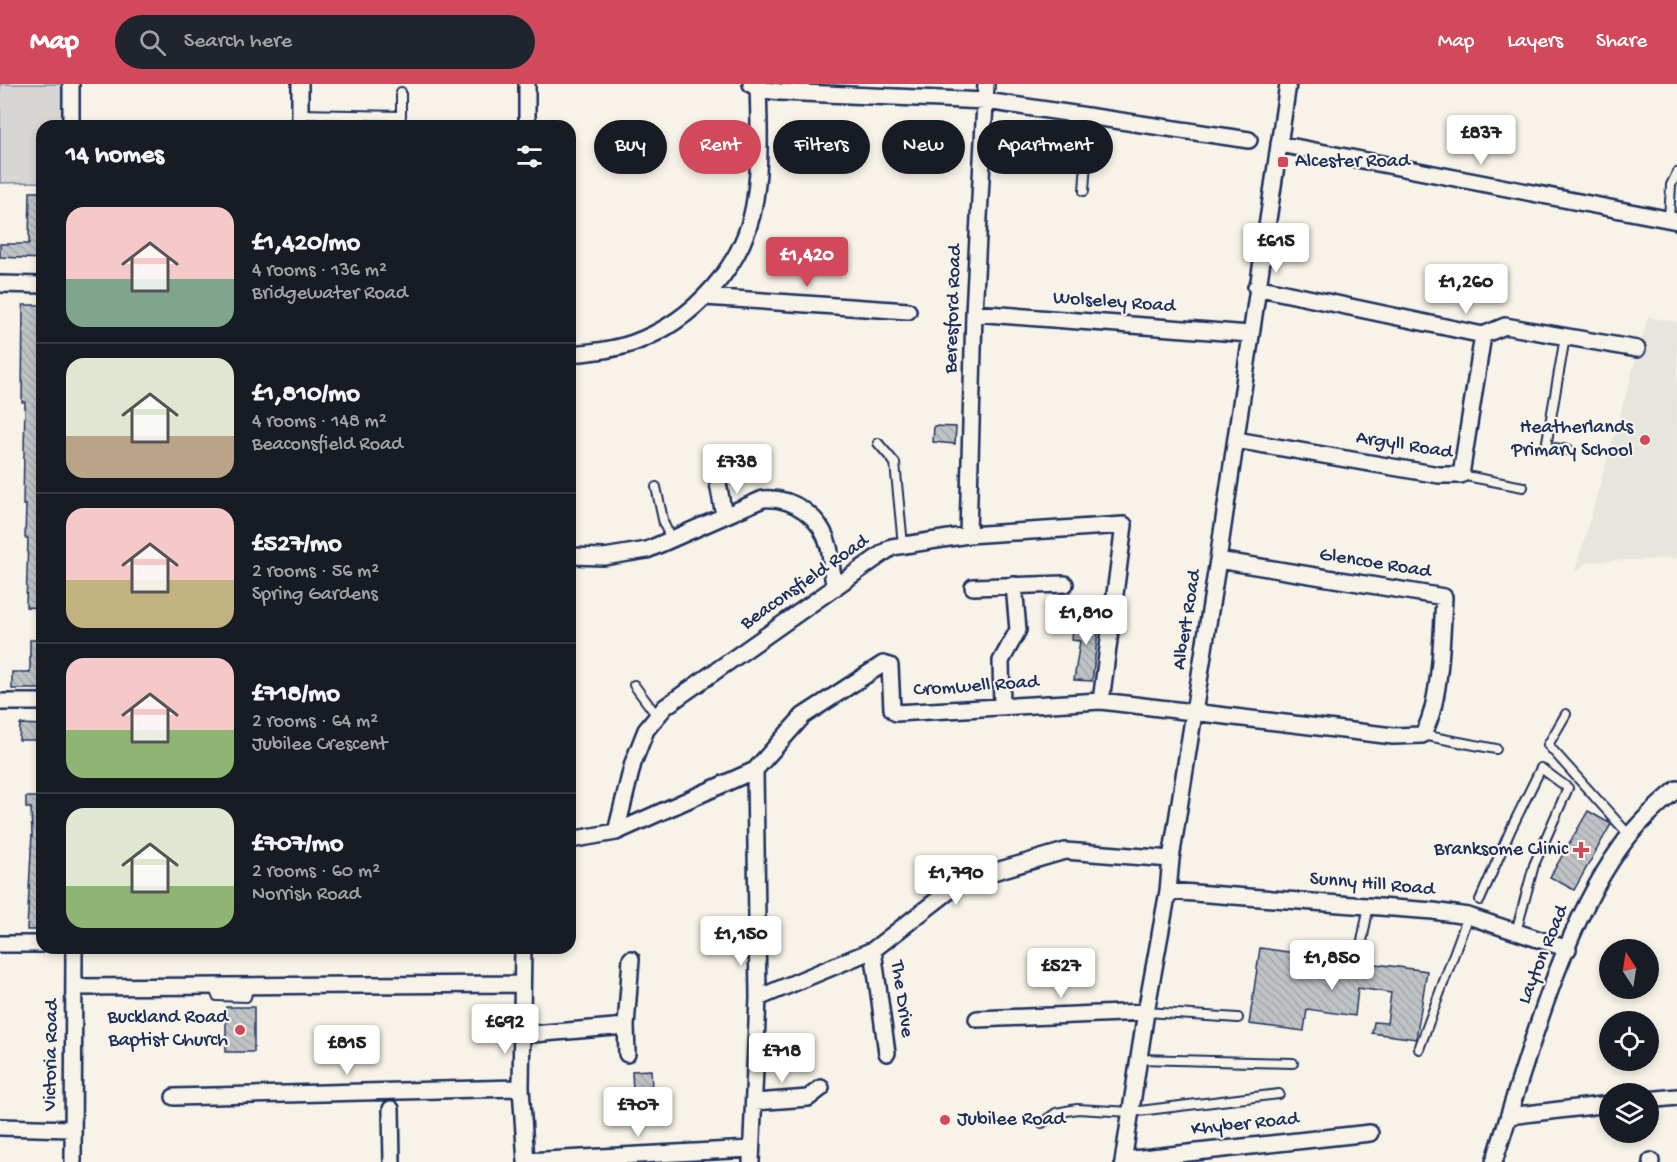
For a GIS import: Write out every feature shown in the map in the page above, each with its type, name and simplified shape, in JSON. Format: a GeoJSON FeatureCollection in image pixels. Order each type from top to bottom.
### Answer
{"type":"FeatureCollection","features":[{"type":"Feature","properties":{"kind":"street"},"geometry":{"type":"LineString","coordinates":[[70,84],[71,120]]}},
{"type":"Feature","properties":{"kind":"street"},"geometry":{"type":"LineString","coordinates":[[300,84],[300,120]]}},
{"type":"Feature","properties":{"kind":"street"},"geometry":{"type":"LineString","coordinates":[[526,120],[527,84]]}},
{"type":"Feature","properties":{"kind":"street","name":"Beresford Road"},"geometry":{"type":"LineString","coordinates":[[968,536],[974,313],[986,84]]}},
{"type":"Feature","properties":{"kind":"street","name":"Albert Road"},"geometry":{"type":"LineString","coordinates":[[1124,1161],[1146,1012],[1168,891],[1288,84]]}},
{"type":"Feature","properties":{"kind":"street"},"geometry":{"type":"LineString","coordinates":[[576,353],[600,351],[647,338],[678,320],[705,297],[728,268],[751,218],[758,176],[756,86],[986,101],[1249,140]]}},
{"type":"Feature","properties":{"kind":"street"},"geometry":{"type":"LineString","coordinates":[[1279,144],[1673,220]]}},
{"type":"Feature","properties":{"kind":"street"},"geometry":{"type":"LineString","coordinates":[[0,284],[36,285]]}},
{"type":"Feature","properties":{"kind":"street"},"geometry":{"type":"LineString","coordinates":[[1257,287],[1483,335],[1505,326],[1637,349]]}},
{"type":"Feature","properties":{"kind":"street"},"geometry":{"type":"LineString","coordinates":[[705,297],[908,311]]}},
{"type":"Feature","properties":{"kind":"street","name":"Wolseley Road"},"geometry":{"type":"LineString","coordinates":[[974,313],[1250,334]]}},
{"type":"Feature","properties":{"kind":"street","name":"Argyll Road"},"geometry":{"type":"LineString","coordinates":[[1236,440],[1439,475],[1461,475],[1483,335]]}},
{"type":"Feature","properties":{"kind":"street"},"geometry":{"type":"LineString","coordinates":[[718,483],[724,515]]}},
{"type":"Feature","properties":{"kind":"street"},"geometry":{"type":"LineString","coordinates":[[576,556],[633,554],[763,499],[786,501],[801,508],[818,525],[827,542],[835,588]]}},
{"type":"Feature","properties":{"kind":"street","name":"Beaconsfield Road"},"geometry":{"type":"LineString","coordinates":[[616,832],[633,763],[646,730],[657,716],[683,694],[892,547],[968,536],[1124,525],[1101,701]]}},
{"type":"Feature","properties":{"kind":"street","name":"Glencoe Road"},"geometry":{"type":"LineString","coordinates":[[1218,560],[1444,597],[1436,694],[1426,729],[1422,735]]}},
{"type":"Feature","properties":{"kind":"street"},"geometry":{"type":"LineString","coordinates":[[973,587],[1065,584]]}},
{"type":"Feature","properties":{"kind":"street"},"geometry":{"type":"LineString","coordinates":[[1002,706],[1001,661],[1018,630],[1014,585]]}},
{"type":"Feature","properties":{"kind":"street","name":"Cromwell Road"},"geometry":{"type":"LineString","coordinates":[[576,839],[616,832],[755,770],[803,716],[883,664],[890,666],[892,709],[896,714],[1101,701],[1195,712]]}},
{"type":"Feature","properties":{"kind":"street"},"geometry":{"type":"LineString","coordinates":[[0,702],[36,702]]}},
{"type":"Feature","properties":{"kind":"street"},"geometry":{"type":"LineString","coordinates":[[1195,712],[1393,736],[1422,735]]}},
{"type":"Feature","properties":{"kind":"street"},"geometry":{"type":"LineString","coordinates":[[522,954],[520,984],[521,1088],[526,1161],[751,1156],[758,998],[755,770]]}},
{"type":"Feature","properties":{"kind":"street","name":"Layton Road"},"geometry":{"type":"LineString","coordinates":[[1494,1162],[1542,1016],[1568,949],[1602,875],[1647,814],[1677,789]]}},
{"type":"Feature","properties":{"kind":"street"},"geometry":{"type":"LineString","coordinates":[[758,998],[873,950],[962,881],[1065,851],[1171,859]]}},
{"type":"Feature","properties":{"kind":"street","name":"Sunny Hill Road"},"geometry":{"type":"LineString","coordinates":[[1168,891],[1369,905],[1468,916],[1568,949]]}},
{"type":"Feature","properties":{"kind":"street"},"geometry":{"type":"LineString","coordinates":[[0,944],[36,944]]}},
{"type":"Feature","properties":{"kind":"street","name":"The Drive"},"geometry":{"type":"LineString","coordinates":[[873,950],[887,1053]]}},
{"type":"Feature","properties":{"kind":"street","name":"Victoria Road"},"geometry":{"type":"LineString","coordinates":[[73,1162],[71,1129],[74,954]]}},
{"type":"Feature","properties":{"kind":"street"},"geometry":{"type":"LineString","coordinates":[[627,1054],[626,1026],[631,959]]}},
{"type":"Feature","properties":{"kind":"street"},"geometry":{"type":"LineString","coordinates":[[74,987],[520,984]]}},
{"type":"Feature","properties":{"kind":"street"},"geometry":{"type":"LineString","coordinates":[[977,1019],[1146,1012]]}},
{"type":"Feature","properties":{"kind":"street"},"geometry":{"type":"LineString","coordinates":[[522,1035],[626,1026]]}},
{"type":"Feature","properties":{"kind":"street"},"geometry":{"type":"LineString","coordinates":[[174,1097],[521,1088]]}},
{"type":"Feature","properties":{"kind":"street"},"geometry":{"type":"LineString","coordinates":[[754,1102],[808,1098],[821,1088]]}},
{"type":"Feature","properties":{"kind":"street"},"geometry":{"type":"LineString","coordinates":[[1659,1098],[1677,1096]]}},
{"type":"Feature","properties":{"kind":"street"},"geometry":{"type":"LineString","coordinates":[[1509,1116],[1599,1105]]}},
{"type":"Feature","properties":{"kind":"street"},"geometry":{"type":"LineString","coordinates":[[391,1109],[392,1162]]}},
{"type":"Feature","properties":{"kind":"street"},"geometry":{"type":"LineString","coordinates":[[0,1126],[71,1129]]}},
{"type":"Feature","properties":{"kind":"street","name":"Khyber Road"},"geometry":{"type":"LineString","coordinates":[[1124,1161],[1370,1133]]}},
{"type":"Feature","properties":{"kind":"lane"},"geometry":{"type":"LineString","coordinates":[[300,120],[401,116],[401,92]]}},
{"type":"Feature","properties":{"kind":"lane"},"geometry":{"type":"LineString","coordinates":[[1084,191],[1089,116]]}},
{"type":"Feature","properties":{"kind":"lane"},"geometry":{"type":"LineString","coordinates":[[1673,220],[1671,185],[1677,173]]}},
{"type":"Feature","properties":{"kind":"lane"},"geometry":{"type":"LineString","coordinates":[[1565,337],[1546,447],[1569,450]]}},
{"type":"Feature","properties":{"kind":"lane"},"geometry":{"type":"LineString","coordinates":[[878,443],[895,463],[903,545]]}},
{"type":"Feature","properties":{"kind":"lane"},"geometry":{"type":"LineString","coordinates":[[1461,475],[1522,487]]}},
{"type":"Feature","properties":{"kind":"lane"},"geometry":{"type":"LineString","coordinates":[[656,487],[664,524],[671,539]]}},
{"type":"Feature","properties":{"kind":"lane"},"geometry":{"type":"LineString","coordinates":[[634,685],[657,716]]}},
{"type":"Feature","properties":{"kind":"lane"},"geometry":{"type":"LineString","coordinates":[[1566,714],[1548,745],[1630,836]]}},
{"type":"Feature","properties":{"kind":"lane"},"geometry":{"type":"LineString","coordinates":[[1422,735],[1496,749]]}},
{"type":"Feature","properties":{"kind":"lane"},"geometry":{"type":"LineString","coordinates":[[1480,900],[1510,829],[1541,768],[1568,788],[1534,865],[1516,932]]}},
{"type":"Feature","properties":{"kind":"lane"},"geometry":{"type":"LineString","coordinates":[[1359,957],[1369,905]]}},
{"type":"Feature","properties":{"kind":"lane"},"geometry":{"type":"LineString","coordinates":[[1419,1048],[1468,916]]}},
{"type":"Feature","properties":{"kind":"lane"},"geometry":{"type":"LineString","coordinates":[[1146,1012],[1238,1018]]}},
{"type":"Feature","properties":{"kind":"lane"},"geometry":{"type":"LineString","coordinates":[[1139,1059],[1293,1063]]}},
{"type":"Feature","properties":{"kind":"lane"},"geometry":{"type":"LineString","coordinates":[[1042,1123],[1056,1113],[1077,1109],[1131,1112],[1279,1094]]}},
{"type":"Feature","properties":{"kind":"shaded area"},"geometry":{"type":"Polygon","coordinates":[[[0,84],[64,84],[63,120],[36,120],[36,182],[0,183],[0,84]]]}},
{"type":"Feature","properties":{"kind":"shaded area","name":"Heatherlands Primary School"},"geometry":{"type":"Polygon","coordinates":[[[1648,317],[1677,322],[1677,558],[1587,562],[1575,572],[1648,317]]]}},
{"type":"Feature","properties":{"kind":"building"},"geometry":{"type":"Polygon","coordinates":[[[30,192],[36,192],[36,259],[0,257],[0,244],[29,244],[30,192]]]}},
{"type":"Feature","properties":{"kind":"building"},"geometry":{"type":"Polygon","coordinates":[[[23,305],[36,305],[36,608],[26,607],[28,538],[25,538],[26,505],[23,505],[25,402],[22,402],[23,305]]]}},
{"type":"Feature","properties":{"kind":"building"},"geometry":{"type":"Polygon","coordinates":[[[934,426],[956,427],[955,444],[933,442],[934,426]]]}},
{"type":"Feature","properties":{"kind":"building"},"geometry":{"type":"Polygon","coordinates":[[[1100,617],[1092,681],[1074,680],[1080,641],[1072,640],[1074,618],[1100,617]]]}},
{"type":"Feature","properties":{"kind":"building"},"geometry":{"type":"Polygon","coordinates":[[[30,640],[36,640],[36,689],[12,689],[12,672],[30,672],[30,640]]]}},
{"type":"Feature","properties":{"kind":"building"},"geometry":{"type":"Polygon","coordinates":[[[20,724],[36,725],[36,740],[19,740],[20,724]]]}},
{"type":"Feature","properties":{"kind":"building"},"geometry":{"type":"Polygon","coordinates":[[[26,797],[36,797],[36,930],[27,930],[32,833],[31,808],[26,808],[26,797]]]}},
{"type":"Feature","properties":{"kind":"building","name":"Branksome Clinic"},"geometry":{"type":"Polygon","coordinates":[[[1588,811],[1611,824],[1574,890],[1550,877],[1588,811]]]}},
{"type":"Feature","properties":{"kind":"building"},"geometry":{"type":"Polygon","coordinates":[[[1260,948],[1427,971],[1416,1039],[1372,1033],[1374,1022],[1387,1023],[1391,993],[1358,988],[1355,1016],[1307,1009],[1304,1031],[1249,1024],[1260,948]]]}},
{"type":"Feature","properties":{"kind":"building","name":"Buckland Road Baptist Church"},"geometry":{"type":"Polygon","coordinates":[[[226,1007],[254,1007],[254,1052],[226,1052],[226,1007]]]}},
{"type":"Feature","properties":{"kind":"building"},"geometry":{"type":"Polygon","coordinates":[[[651,1070],[652,1089],[633,1091],[632,1071],[651,1070]]]}},
{"type":"Feature","properties":{"kind":"place","name":"Alcester Road"},"geometry":{"type":"Point","coordinates":[1283,162]}},
{"type":"Feature","properties":{"kind":"place","name":"Heatherlands Primary School"},"geometry":{"type":"Point","coordinates":[1645,440]}},
{"type":"Feature","properties":{"kind":"place","name":"Branksome Clinic"},"geometry":{"type":"Point","coordinates":[1581,850]}},
{"type":"Feature","properties":{"kind":"place","name":"Buckland Road Baptist Church"},"geometry":{"type":"Point","coordinates":[240,1030]}},
{"type":"Feature","properties":{"kind":"place","name":"Jubilee Road"},"geometry":{"type":"Point","coordinates":[945,1120]}}]}
